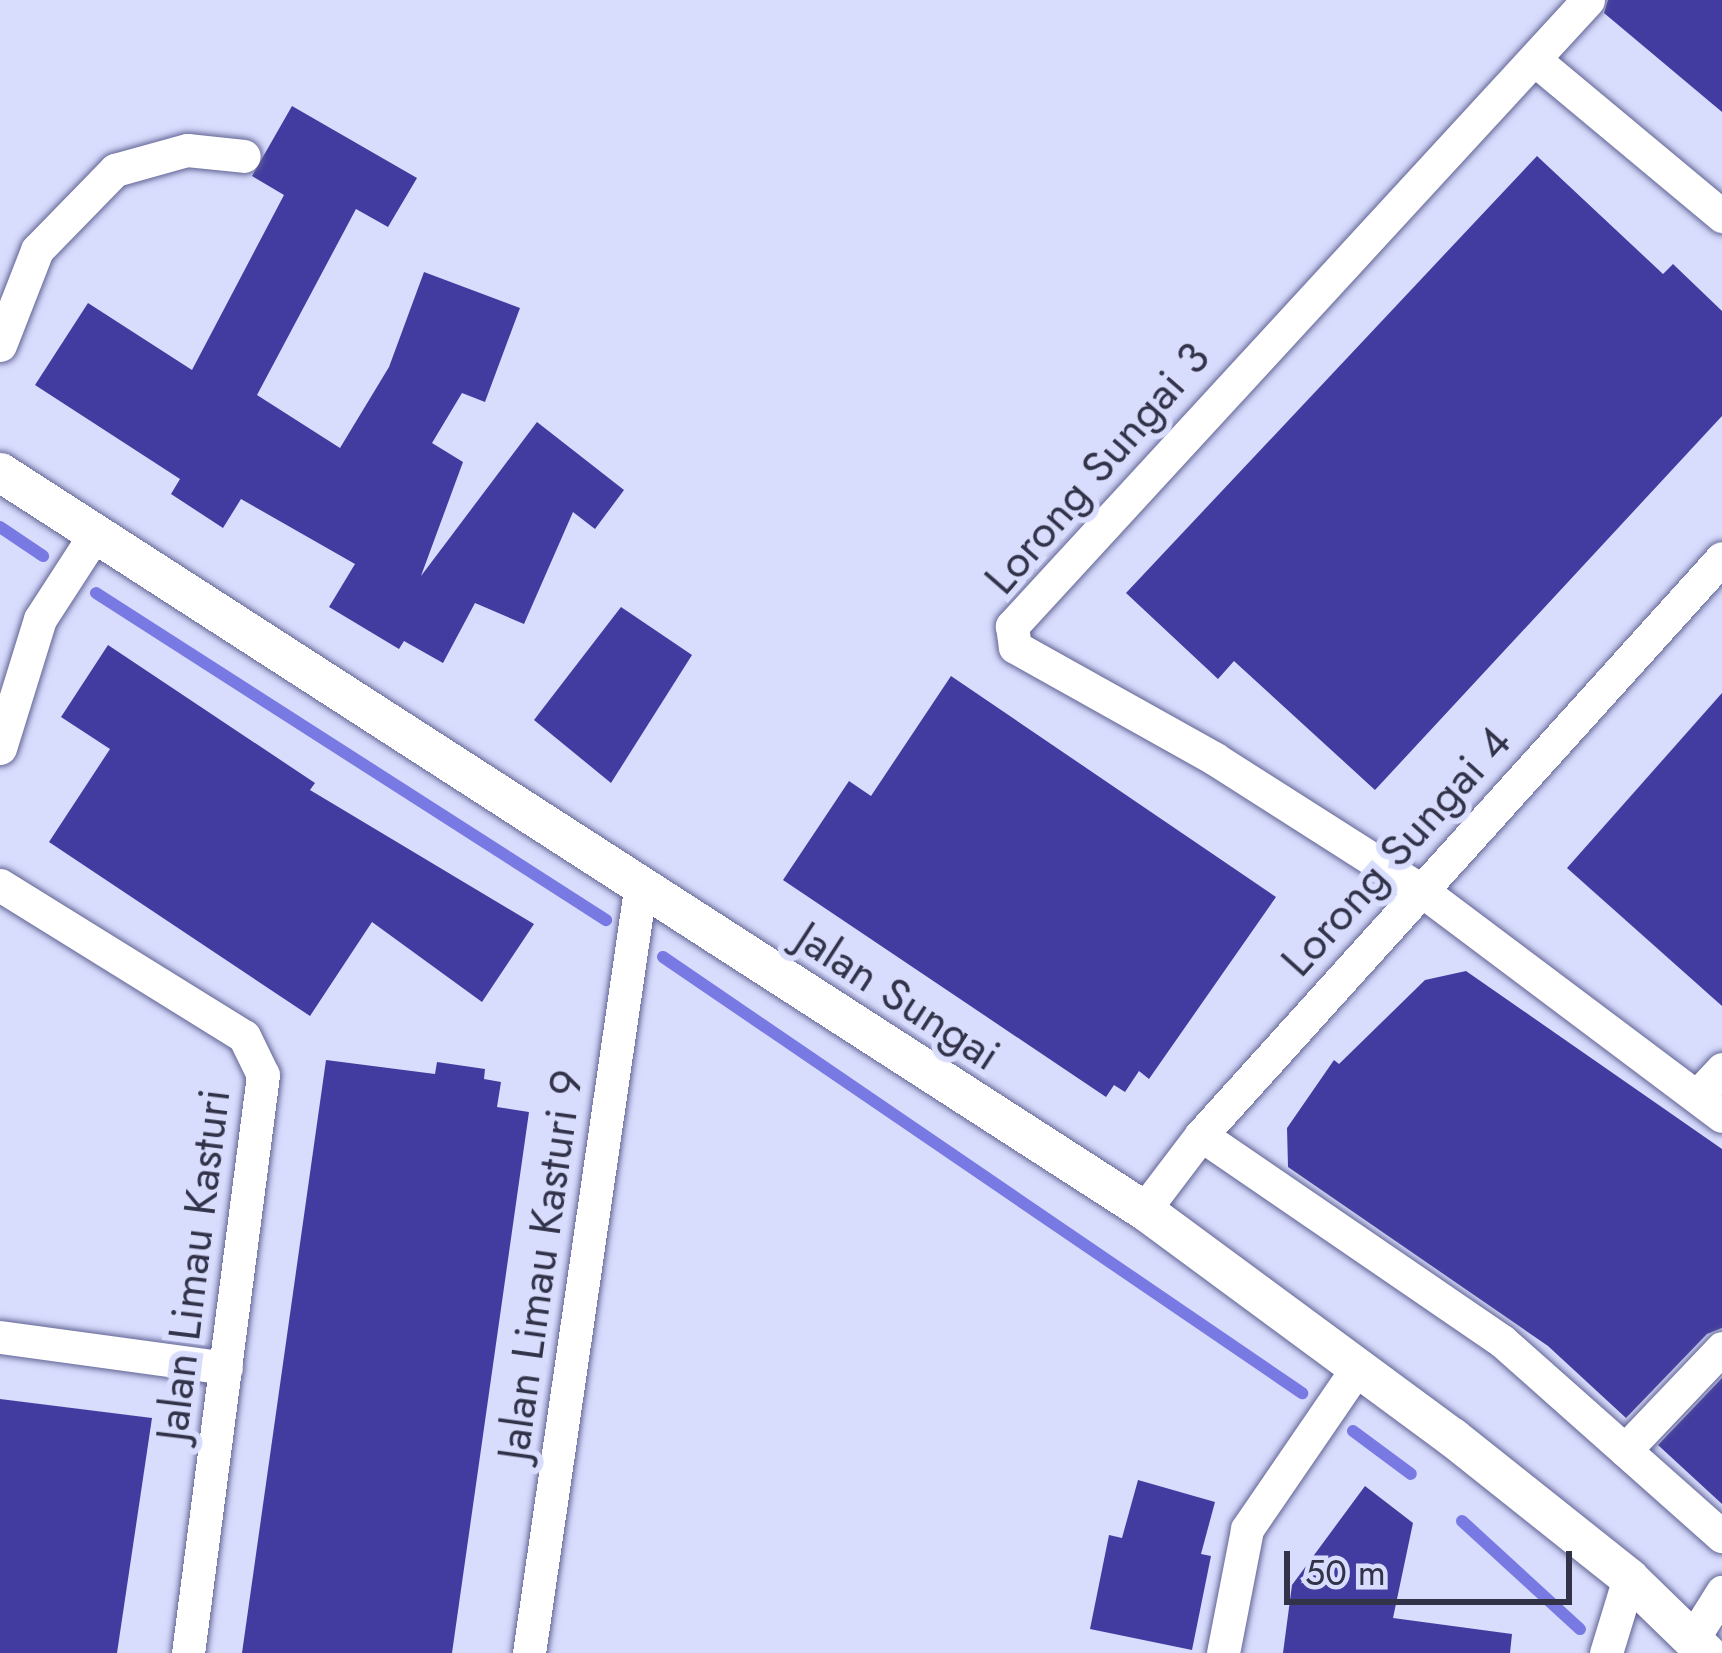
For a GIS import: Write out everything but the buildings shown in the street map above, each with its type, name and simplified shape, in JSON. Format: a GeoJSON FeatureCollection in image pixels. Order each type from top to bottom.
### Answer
{"type":"FeatureCollection","features":[{"type":"Feature","properties":{"kind":"street","name":"Lorong Sungai 3"},"geometry":{"type":"LineString","coordinates":[[1421,890],[1215,759],[1015,646],[1012,626],[1588,0]]}},
{"type":"Feature","properties":{"kind":"street"},"geometry":{"type":"LineString","coordinates":[[1535,60],[1722,216]]}},
{"type":"Feature","properties":{"kind":"street"},"geometry":{"type":"LineString","coordinates":[[0,345],[37,250],[115,170],[187,150],[244,156]]}},
{"type":"Feature","properties":{"kind":"street","name":"Jalan Sungai"},"geometry":{"type":"LineString","coordinates":[[0,472],[93,537],[1144,1210],[1358,1367],[1629,1578],[1699,1646]]}},
{"type":"Feature","properties":{"kind":"street"},"geometry":{"type":"LineString","coordinates":[[0,748],[40,620],[93,537]]}},
{"type":"Feature","properties":{"kind":"street","name":"Lorong Sungai 4"},"geometry":{"type":"LineString","coordinates":[[1144,1210],[1201,1135],[1722,558]]}},
{"type":"Feature","properties":{"kind":"street","name":"Jalan Limau Kasturi"},"geometry":{"type":"LineString","coordinates":[[0,885],[244,1036],[258,1054],[263,1075],[188,1653]]}},
{"type":"Feature","properties":{"kind":"street","name":"Jalan Limau Kasturi 9"},"geometry":{"type":"LineString","coordinates":[[530,1653],[640,889]]}},
{"type":"Feature","properties":{"kind":"street"},"geometry":{"type":"LineString","coordinates":[[1421,890],[1710,1106],[1722,1069]]}},
{"type":"Feature","properties":{"kind":"street"},"geometry":{"type":"LineString","coordinates":[[1201,1135],[1502,1341],[1722,1536]]}},
{"type":"Feature","properties":{"kind":"street"},"geometry":{"type":"LineString","coordinates":[[0,1337],[226,1368]]}},
{"type":"Feature","properties":{"kind":"street"},"geometry":{"type":"LineString","coordinates":[[1625,1450],[1722,1348]]}},
{"type":"Feature","properties":{"kind":"street"},"geometry":{"type":"LineString","coordinates":[[1223,1653],[1247,1528],[1358,1367]]}},
{"type":"Feature","properties":{"kind":"street"},"geometry":{"type":"LineString","coordinates":[[1606,1653],[1629,1578]]}},
{"type":"Feature","properties":{"kind":"street"},"geometry":{"type":"LineString","coordinates":[[1699,1646],[1722,1592]]}},
{"type":"Feature","properties":{"kind":"waterway"},"geometry":{"type":"LineString","coordinates":[[0,527],[43,556]]}},
{"type":"Feature","properties":{"kind":"waterway"},"geometry":{"type":"LineString","coordinates":[[96,593],[606,920]]}},
{"type":"Feature","properties":{"kind":"waterway"},"geometry":{"type":"LineString","coordinates":[[663,957],[1302,1393]]}},
{"type":"Feature","properties":{"kind":"waterway"},"geometry":{"type":"LineString","coordinates":[[1353,1431],[1411,1474]]}},
{"type":"Feature","properties":{"kind":"waterway"},"geometry":{"type":"LineString","coordinates":[[1462,1521],[1580,1629]]}}]}
